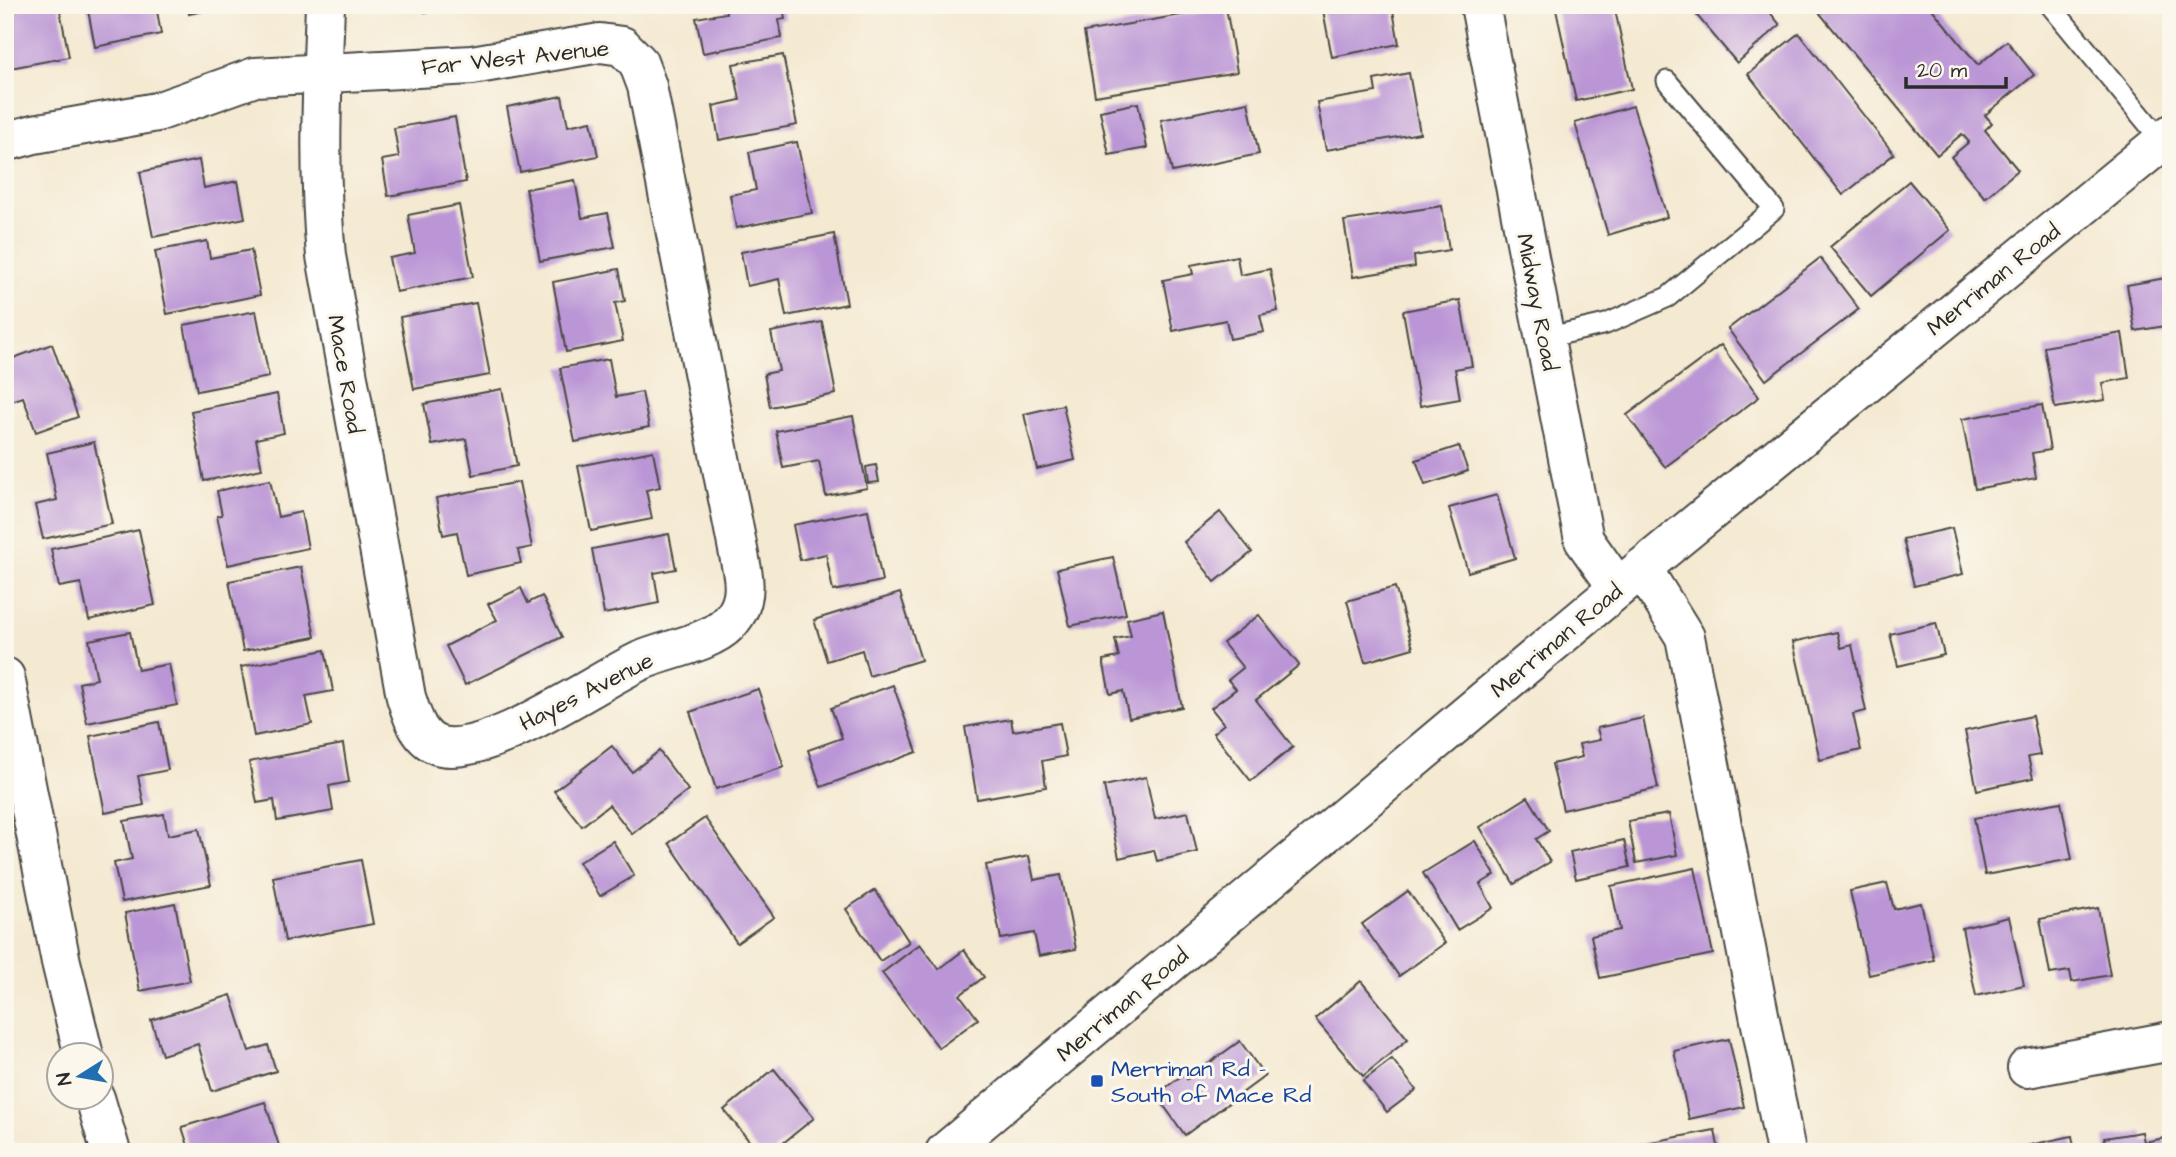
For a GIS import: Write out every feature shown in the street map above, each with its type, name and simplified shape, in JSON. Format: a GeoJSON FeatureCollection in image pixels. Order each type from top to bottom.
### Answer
{"type":"FeatureCollection","features":[{"type":"Feature","properties":{"kind":"street","name":"Mace Road"},"geometry":{"type":"LineString","coordinates":[[325,5],[320,198],[334,315],[406,697],[412,718],[423,736]]}},
{"type":"Feature","properties":{"kind":"street","name":"Midway Road"},"geometry":{"type":"LineString","coordinates":[[1480,5],[1584,540],[1630,578],[1685,637],[1786,1152]]}},
{"type":"Feature","properties":{"kind":"street","name":"Far West Avenue"},"geometry":{"type":"LineString","coordinates":[[5,142],[34,134],[157,112],[255,77],[323,71],[472,65],[600,43],[622,46],[638,62],[647,86],[746,589],[740,609]]}},
{"type":"Feature","properties":{"kind":"street","name":"Merriman Road"},"geometry":{"type":"LineString","coordinates":[[946,1152],[1630,578],[2166,137]]}},
{"type":"Feature","properties":{"kind":"street","name":"Hayes Avenue"},"geometry":{"type":"LineString","coordinates":[[423,736],[440,746],[459,746],[495,736],[536,718],[640,661],[714,634],[727,625],[740,609]]}},
{"type":"Feature","properties":{"kind":"street"},"geometry":{"type":"LineString","coordinates":[[5,677],[17,805],[81,1042]]}},
{"type":"Feature","properties":{"kind":"street"},"geometry":{"type":"LineString","coordinates":[[2027,1069],[2171,1041]]}},
{"type":"Feature","properties":{"kind":"street"},"geometry":{"type":"LineString","coordinates":[[99,1112],[111,1152]]}},
{"type":"Feature","properties":{"kind":"lane"},"geometry":{"type":"LineString","coordinates":[[2050,5],[2166,137]]}},
{"type":"Feature","properties":{"kind":"lane"},"geometry":{"type":"LineString","coordinates":[[1545,338],[1606,324],[1668,298],[1774,209],[1667,81]]}},
{"type":"Feature","properties":{"kind":"building"},"geometry":{"type":"Polygon","coordinates":[[[40,5],[59,5],[69,57],[5,69],[5,12],[40,5]]]}},
{"type":"Feature","properties":{"kind":"building"},"geometry":{"type":"Polygon","coordinates":[[[87,5],[156,5],[161,34],[95,47],[87,5]]]}},
{"type":"Feature","properties":{"kind":"building"},"geometry":{"type":"Polygon","coordinates":[[[188,5],[227,5],[227,6],[189,14],[188,5]]]}},
{"type":"Feature","properties":{"kind":"building"},"geometry":{"type":"Polygon","coordinates":[[[423,5],[454,5],[454,7],[425,12],[423,5]]]}},
{"type":"Feature","properties":{"kind":"building"},"geometry":{"type":"Polygon","coordinates":[[[725,5],[783,5],[785,19],[779,20],[782,38],[703,53],[696,18],[726,13],[725,5]]]}},
{"type":"Feature","properties":{"kind":"building"},"geometry":{"type":"Polygon","coordinates":[[[1322,5],[1392,5],[1399,44],[1332,57],[1322,5]]]}},
{"type":"Feature","properties":{"kind":"building"},"geometry":{"type":"Polygon","coordinates":[[[1555,5],[1614,5],[1632,89],[1576,101],[1555,5]]]}},
{"type":"Feature","properties":{"kind":"building"},"geometry":{"type":"Polygon","coordinates":[[[1688,5],[1764,5],[1780,25],[1737,63],[1688,5]]]}},
{"type":"Feature","properties":{"kind":"building"},"geometry":{"type":"Polygon","coordinates":[[[1813,5],[1929,5],[1978,65],[2007,41],[2034,75],[1985,115],[1992,123],[1985,130],[2018,170],[1985,198],[1951,157],[1969,142],[1962,134],[1937,155],[1813,5]]]}},
{"type":"Feature","properties":{"kind":"building"},"geometry":{"type":"Polygon","coordinates":[[[1226,7],[1237,72],[1095,96],[1084,32],[1226,7]]]}},
{"type":"Feature","properties":{"kind":"building"},"geometry":{"type":"Polygon","coordinates":[[[1799,33],[1894,154],[1843,195],[1748,74],[1799,33]]]}},
{"type":"Feature","properties":{"kind":"building"},"geometry":{"type":"Polygon","coordinates":[[[783,55],[797,125],[719,140],[713,106],[740,100],[733,64],[783,55]]]}},
{"type":"Feature","properties":{"kind":"building"},"geometry":{"type":"Polygon","coordinates":[[[1409,73],[1420,133],[1326,150],[1317,102],[1376,92],[1374,80],[1409,73]]]}},
{"type":"Feature","properties":{"kind":"building"},"geometry":{"type":"Polygon","coordinates":[[[562,96],[568,126],[591,121],[598,156],[520,172],[507,107],[562,96]]]}},
{"type":"Feature","properties":{"kind":"building"},"geometry":{"type":"Polygon","coordinates":[[[1248,102],[1259,154],[1172,172],[1161,120],[1248,102]]]}},
{"type":"Feature","properties":{"kind":"building"},"geometry":{"type":"Polygon","coordinates":[[[1138,103],[1147,148],[1109,155],[1100,111],[1138,103]]]}},
{"type":"Feature","properties":{"kind":"building"},"geometry":{"type":"Polygon","coordinates":[[[1633,106],[1667,217],[1608,235],[1575,123],[1633,106]]]}},
{"type":"Feature","properties":{"kind":"building"},"geometry":{"type":"Polygon","coordinates":[[[455,117],[466,182],[388,196],[382,160],[399,157],[394,128],[455,117]]]}},
{"type":"Feature","properties":{"kind":"building"},"geometry":{"type":"Polygon","coordinates":[[[797,142],[812,213],[736,228],[730,195],[756,190],[749,152],[797,142]]]}},
{"type":"Feature","properties":{"kind":"building"},"geometry":{"type":"Polygon","coordinates":[[[199,160],[204,188],[238,181],[245,218],[153,237],[140,172],[199,160]]]}},
{"type":"Feature","properties":{"kind":"building"},"geometry":{"type":"Polygon","coordinates":[[[575,180],[582,218],[608,213],[615,247],[540,261],[526,189],[575,180]]]}},
{"type":"Feature","properties":{"kind":"building"},"geometry":{"type":"Polygon","coordinates":[[[1909,181],[1950,230],[1871,296],[1830,247],[1909,181]]]}},
{"type":"Feature","properties":{"kind":"building"},"geometry":{"type":"Polygon","coordinates":[[[459,205],[473,277],[396,292],[389,258],[415,253],[408,215],[459,205]]]}},
{"type":"Feature","properties":{"kind":"building"},"geometry":{"type":"Polygon","coordinates":[[[1442,206],[1449,250],[1414,256],[1415,267],[1353,277],[1344,221],[1442,206]]]}},
{"type":"Feature","properties":{"kind":"building"},"geometry":{"type":"Polygon","coordinates":[[[834,234],[847,304],[786,316],[779,279],[747,286],[741,252],[834,234]]]}},
{"type":"Feature","properties":{"kind":"building"},"geometry":{"type":"Polygon","coordinates":[[[207,241],[210,258],[251,250],[260,295],[167,314],[155,251],[207,241]]]}},
{"type":"Feature","properties":{"kind":"building"},"geometry":{"type":"Polygon","coordinates":[[[1237,256],[1240,275],[1270,269],[1278,311],[1260,315],[1264,332],[1230,339],[1226,320],[1173,331],[1163,280],[1193,274],[1191,265],[1237,256]]]}},
{"type":"Feature","properties":{"kind":"building"},"geometry":{"type":"Polygon","coordinates":[[[1820,258],[1859,309],[1766,380],[1728,329],[1820,258]]]}},
{"type":"Feature","properties":{"kind":"building"},"geometry":{"type":"Polygon","coordinates":[[[619,269],[625,301],[615,303],[623,341],[566,352],[553,282],[619,269]]]}},
{"type":"Feature","properties":{"kind":"building"},"geometry":{"type":"Polygon","coordinates":[[[2171,277],[2171,325],[2135,331],[2127,285],[2171,277]]]}},
{"type":"Feature","properties":{"kind":"building"},"geometry":{"type":"Polygon","coordinates":[[[1460,300],[1472,366],[1455,369],[1460,399],[1420,406],[1403,311],[1460,300]]]}},
{"type":"Feature","properties":{"kind":"building"},"geometry":{"type":"Polygon","coordinates":[[[476,303],[490,375],[414,389],[400,317],[476,303]]]}},
{"type":"Feature","properties":{"kind":"building"},"geometry":{"type":"Polygon","coordinates":[[[256,311],[269,377],[197,391],[184,325],[256,311]]]}},
{"type":"Feature","properties":{"kind":"building"},"geometry":{"type":"Polygon","coordinates":[[[822,322],[836,394],[770,407],[764,374],[779,371],[771,332],[822,322]]]}},
{"type":"Feature","properties":{"kind":"building"},"geometry":{"type":"Polygon","coordinates":[[[2122,333],[2129,378],[2102,383],[2105,400],[2055,408],[2044,347],[2122,333]]]}},
{"type":"Feature","properties":{"kind":"building"},"geometry":{"type":"Polygon","coordinates":[[[52,344],[78,417],[36,432],[23,397],[5,403],[5,361],[52,344]]]}},
{"type":"Feature","properties":{"kind":"building"},"geometry":{"type":"Polygon","coordinates":[[[1721,345],[1759,397],[1665,467],[1627,415],[1721,345]]]}},
{"type":"Feature","properties":{"kind":"building"},"geometry":{"type":"Polygon","coordinates":[[[609,359],[616,397],[642,392],[649,427],[575,442],[560,368],[609,359]]]}},
{"type":"Feature","properties":{"kind":"building"},"geometry":{"type":"Polygon","coordinates":[[[502,389],[517,466],[473,475],[466,439],[432,445],[424,404],[502,389]]]}},
{"type":"Feature","properties":{"kind":"building"},"geometry":{"type":"Polygon","coordinates":[[[277,394],[284,433],[256,439],[262,469],[204,481],[191,411],[277,394]]]}},
{"type":"Feature","properties":{"kind":"building"},"geometry":{"type":"Polygon","coordinates":[[[1063,405],[1075,460],[1037,469],[1024,414],[1063,405]]]}},
{"type":"Feature","properties":{"kind":"building"},"geometry":{"type":"Polygon","coordinates":[[[2042,405],[2050,450],[2032,453],[2036,478],[1975,489],[1962,419],[2042,405]]]}},
{"type":"Feature","properties":{"kind":"building"},"geometry":{"type":"Polygon","coordinates":[[[853,416],[867,488],[826,496],[819,461],[783,468],[776,431],[853,416]]]}},
{"type":"Feature","properties":{"kind":"building"},"geometry":{"type":"Polygon","coordinates":[[[94,442],[112,524],[43,539],[35,505],[57,500],[47,453],[94,442]]]}},
{"type":"Feature","properties":{"kind":"building"},"geometry":{"type":"Polygon","coordinates":[[[1459,446],[1468,471],[1425,485],[1416,460],[1459,446]]]}},
{"type":"Feature","properties":{"kind":"building"},"geometry":{"type":"Polygon","coordinates":[[[653,451],[660,487],[646,490],[652,519],[591,531],[578,466],[653,451]]]}},
{"type":"Feature","properties":{"kind":"building"},"geometry":{"type":"Polygon","coordinates":[[[876,465],[879,482],[868,483],[866,467],[876,465]]]}},
{"type":"Feature","properties":{"kind":"building"},"geometry":{"type":"Polygon","coordinates":[[[270,480],[278,517],[301,512],[308,548],[228,565],[217,516],[222,515],[217,491],[270,480]]]}},
{"type":"Feature","properties":{"kind":"building"},"geometry":{"type":"Polygon","coordinates":[[[519,482],[532,547],[518,550],[521,563],[466,575],[457,532],[443,535],[436,498],[519,482]]]}},
{"type":"Feature","properties":{"kind":"building"},"geometry":{"type":"Polygon","coordinates":[[[1497,495],[1515,558],[1468,572],[1449,508],[1497,495]]]}},
{"type":"Feature","properties":{"kind":"building"},"geometry":{"type":"Polygon","coordinates":[[[868,510],[882,581],[833,591],[826,554],[800,560],[793,525],[868,510]]]}},
{"type":"Feature","properties":{"kind":"building"},"geometry":{"type":"Polygon","coordinates":[[[1220,512],[1252,552],[1215,582],[1184,542],[1220,512]]]}},
{"type":"Feature","properties":{"kind":"building"},"geometry":{"type":"Polygon","coordinates":[[[1952,528],[1963,574],[1914,586],[1903,539],[1952,528]]]}},
{"type":"Feature","properties":{"kind":"building"},"geometry":{"type":"Polygon","coordinates":[[[139,530],[155,605],[89,620],[81,583],[59,587],[51,549],[139,530]]]}},
{"type":"Feature","properties":{"kind":"building"},"geometry":{"type":"Polygon","coordinates":[[[669,534],[676,569],[654,573],[659,603],[604,614],[592,549],[669,534]]]}},
{"type":"Feature","properties":{"kind":"building"},"geometry":{"type":"Polygon","coordinates":[[[1113,557],[1126,614],[1070,626],[1057,569],[1113,557]]]}},
{"type":"Feature","properties":{"kind":"building"},"geometry":{"type":"Polygon","coordinates":[[[301,567],[315,637],[243,651],[229,581],[301,567]]]}},
{"type":"Feature","properties":{"kind":"building"},"geometry":{"type":"Polygon","coordinates":[[[1395,587],[1413,648],[1365,662],[1347,601],[1395,587]]]}},
{"type":"Feature","properties":{"kind":"building"},"geometry":{"type":"Polygon","coordinates":[[[521,588],[528,603],[542,596],[562,637],[465,685],[446,646],[497,620],[488,604],[521,588]]]}},
{"type":"Feature","properties":{"kind":"building"},"geometry":{"type":"Polygon","coordinates":[[[900,593],[921,660],[869,676],[862,650],[827,661],[814,620],[900,593]]]}},
{"type":"Feature","properties":{"kind":"building"},"geometry":{"type":"Polygon","coordinates":[[[1163,611],[1182,707],[1129,718],[1123,691],[1110,694],[1103,660],[1119,657],[1115,639],[1131,636],[1127,619],[1163,611]]]}},
{"type":"Feature","properties":{"kind":"building"},"geometry":{"type":"Polygon","coordinates":[[[1259,615],[1299,665],[1256,700],[1293,747],[1251,781],[1213,733],[1224,724],[1211,708],[1236,689],[1228,680],[1243,668],[1223,643],[1259,615]]]}},
{"type":"Feature","properties":{"kind":"building"},"geometry":{"type":"Polygon","coordinates":[[[1936,623],[1944,655],[1898,666],[1890,634],[1936,623]]]}},
{"type":"Feature","properties":{"kind":"building"},"geometry":{"type":"Polygon","coordinates":[[[130,632],[138,670],[169,664],[177,705],[87,723],[79,683],[97,679],[89,640],[130,632]]]}},
{"type":"Feature","properties":{"kind":"building"},"geometry":{"type":"Polygon","coordinates":[[[1837,632],[1841,648],[1852,645],[1866,711],[1853,714],[1861,750],[1820,760],[1793,642],[1837,632]]]}},
{"type":"Feature","properties":{"kind":"building"},"geometry":{"type":"Polygon","coordinates":[[[325,650],[333,691],[306,696],[312,724],[254,736],[241,667],[325,650]]]}},
{"type":"Feature","properties":{"kind":"building"},"geometry":{"type":"Polygon","coordinates":[[[893,685],[917,752],[821,787],[808,750],[842,738],[831,708],[893,685]]]}},
{"type":"Feature","properties":{"kind":"building"},"geometry":{"type":"Polygon","coordinates":[[[758,689],[784,767],[716,789],[690,712],[758,689]]]}},
{"type":"Feature","properties":{"kind":"building"},"geometry":{"type":"Polygon","coordinates":[[[2032,716],[2040,755],[2028,757],[2033,778],[1977,790],[1965,731],[2032,716]]]}},
{"type":"Feature","properties":{"kind":"building"},"geometry":{"type":"Polygon","coordinates":[[[1643,718],[1658,788],[1563,810],[1552,764],[1582,757],[1579,744],[1600,740],[1597,728],[1643,718]]]}},
{"type":"Feature","properties":{"kind":"building"},"geometry":{"type":"Polygon","coordinates":[[[1011,719],[1013,731],[1060,723],[1066,756],[1042,761],[1046,787],[977,799],[965,727],[1011,719]]]}},
{"type":"Feature","properties":{"kind":"building"},"geometry":{"type":"Polygon","coordinates":[[[159,722],[168,770],[138,776],[144,805],[105,813],[90,736],[159,722]]]}},
{"type":"Feature","properties":{"kind":"building"},"geometry":{"type":"Polygon","coordinates":[[[343,744],[349,782],[329,786],[333,811],[277,821],[274,800],[257,803],[249,762],[343,744]]]}},
{"type":"Feature","properties":{"kind":"building"},"geometry":{"type":"Polygon","coordinates":[[[612,746],[632,772],[659,751],[688,790],[632,834],[609,805],[582,826],[554,791],[612,746]]]}},
{"type":"Feature","properties":{"kind":"building"},"geometry":{"type":"Polygon","coordinates":[[[1146,777],[1155,819],[1188,812],[1197,852],[1157,861],[1154,850],[1119,858],[1104,786],[1146,777]]]}},
{"type":"Feature","properties":{"kind":"building"},"geometry":{"type":"Polygon","coordinates":[[[1528,797],[1549,831],[1536,839],[1550,862],[1514,884],[1480,827],[1528,797]]]}},
{"type":"Feature","properties":{"kind":"building"},"geometry":{"type":"Polygon","coordinates":[[[2061,802],[2072,859],[1985,875],[1974,818],[2061,802]]]}},
{"type":"Feature","properties":{"kind":"building"},"geometry":{"type":"Polygon","coordinates":[[[164,814],[168,835],[199,829],[211,885],[122,902],[114,863],[132,859],[124,821],[164,814]]]}},
{"type":"Feature","properties":{"kind":"building"},"geometry":{"type":"Polygon","coordinates":[[[1669,814],[1677,855],[1636,863],[1628,821],[1669,814]]]}},
{"type":"Feature","properties":{"kind":"building"},"geometry":{"type":"Polygon","coordinates":[[[705,818],[774,917],[737,943],[669,843],[705,818]]]}},
{"type":"Feature","properties":{"kind":"building"},"geometry":{"type":"Polygon","coordinates":[[[1624,840],[1630,867],[1576,879],[1570,852],[1624,840]]]}},
{"type":"Feature","properties":{"kind":"building"},"geometry":{"type":"Polygon","coordinates":[[[613,841],[634,876],[600,896],[579,862],[613,841]]]}},
{"type":"Feature","properties":{"kind":"building"},"geometry":{"type":"Polygon","coordinates":[[[1475,841],[1495,875],[1480,884],[1493,908],[1457,930],[1423,873],[1475,841]]]}},
{"type":"Feature","properties":{"kind":"building"},"geometry":{"type":"Polygon","coordinates":[[[1029,856],[1034,880],[1061,875],[1076,949],[1039,956],[1034,933],[1001,939],[986,865],[1029,856]]]}},
{"type":"Feature","properties":{"kind":"building"},"geometry":{"type":"Polygon","coordinates":[[[361,860],[373,924],[285,941],[273,877],[361,860]]]}},
{"type":"Feature","properties":{"kind":"building"},"geometry":{"type":"Polygon","coordinates":[[[1695,868],[1713,954],[1600,978],[1591,936],[1620,930],[1611,886],[1695,868]]]}},
{"type":"Feature","properties":{"kind":"building"},"geometry":{"type":"Polygon","coordinates":[[[1887,883],[1894,909],[1921,903],[1934,960],[1869,975],[1850,891],[1887,883]]]}},
{"type":"Feature","properties":{"kind":"building"},"geometry":{"type":"Polygon","coordinates":[[[875,890],[909,942],[880,961],[846,909],[875,890]]]}},
{"type":"Feature","properties":{"kind":"building"},"geometry":{"type":"Polygon","coordinates":[[[1408,891],[1445,943],[1399,976],[1362,924],[1408,891]]]}},
{"type":"Feature","properties":{"kind":"building"},"geometry":{"type":"Polygon","coordinates":[[[175,903],[190,981],[140,991],[125,913],[175,903]]]}},
{"type":"Feature","properties":{"kind":"building"},"geometry":{"type":"Polygon","coordinates":[[[2098,908],[2110,975],[2072,982],[2070,971],[2050,974],[2040,919],[2098,908]]]}},
{"type":"Feature","properties":{"kind":"building"},"geometry":{"type":"Polygon","coordinates":[[[2009,917],[2024,985],[1976,996],[1962,928],[2009,917]]]}},
{"type":"Feature","properties":{"kind":"building"},"geometry":{"type":"Polygon","coordinates":[[[920,944],[939,969],[964,950],[984,977],[960,995],[978,1019],[939,1048],[882,973],[920,944]]]}},
{"type":"Feature","properties":{"kind":"building"},"geometry":{"type":"Polygon","coordinates":[[[1361,981],[1408,1039],[1363,1076],[1315,1019],[1361,981]]]}},
{"type":"Feature","properties":{"kind":"building"},"geometry":{"type":"Polygon","coordinates":[[[231,995],[249,1051],[268,1045],[276,1071],[212,1091],[198,1044],[162,1055],[151,1020],[231,995]]]}},
{"type":"Feature","properties":{"kind":"building"},"geometry":{"type":"Polygon","coordinates":[[[1729,1039],[1744,1107],[1689,1119],[1674,1051],[1729,1039]]]}},
{"type":"Feature","properties":{"kind":"building"},"geometry":{"type":"Polygon","coordinates":[[[1240,1041],[1265,1076],[1185,1135],[1156,1095],[1184,1074],[1187,1079],[1240,1041]]]}},
{"type":"Feature","properties":{"kind":"building"},"geometry":{"type":"Polygon","coordinates":[[[1392,1059],[1416,1090],[1387,1112],[1363,1081],[1392,1059]]]}},
{"type":"Feature","properties":{"kind":"building"},"geometry":{"type":"Polygon","coordinates":[[[774,1069],[814,1118],[772,1152],[758,1152],[724,1110],[774,1069]]]}},
{"type":"Feature","properties":{"kind":"building"},"geometry":{"type":"Polygon","coordinates":[[[265,1102],[281,1152],[190,1152],[182,1127],[265,1102]]]}},
{"type":"Feature","properties":{"kind":"building"},"geometry":{"type":"Polygon","coordinates":[[[1715,1130],[1719,1152],[1636,1152],[1635,1145],[1715,1130]]]}},
{"type":"Feature","properties":{"kind":"building"},"geometry":{"type":"Polygon","coordinates":[[[2142,1132],[2144,1142],[2165,1138],[2167,1152],[2107,1152],[2104,1138],[2142,1132]]]}},
{"type":"Feature","properties":{"kind":"building"},"geometry":{"type":"Polygon","coordinates":[[[2072,1136],[2075,1152],[2017,1152],[2016,1148],[2072,1136]]]}},
{"type":"Feature","properties":{"kind":"place","name":"Merriman Rd - South of Mace Rd"},"geometry":{"type":"Point","coordinates":[1097,1081]}}]}
